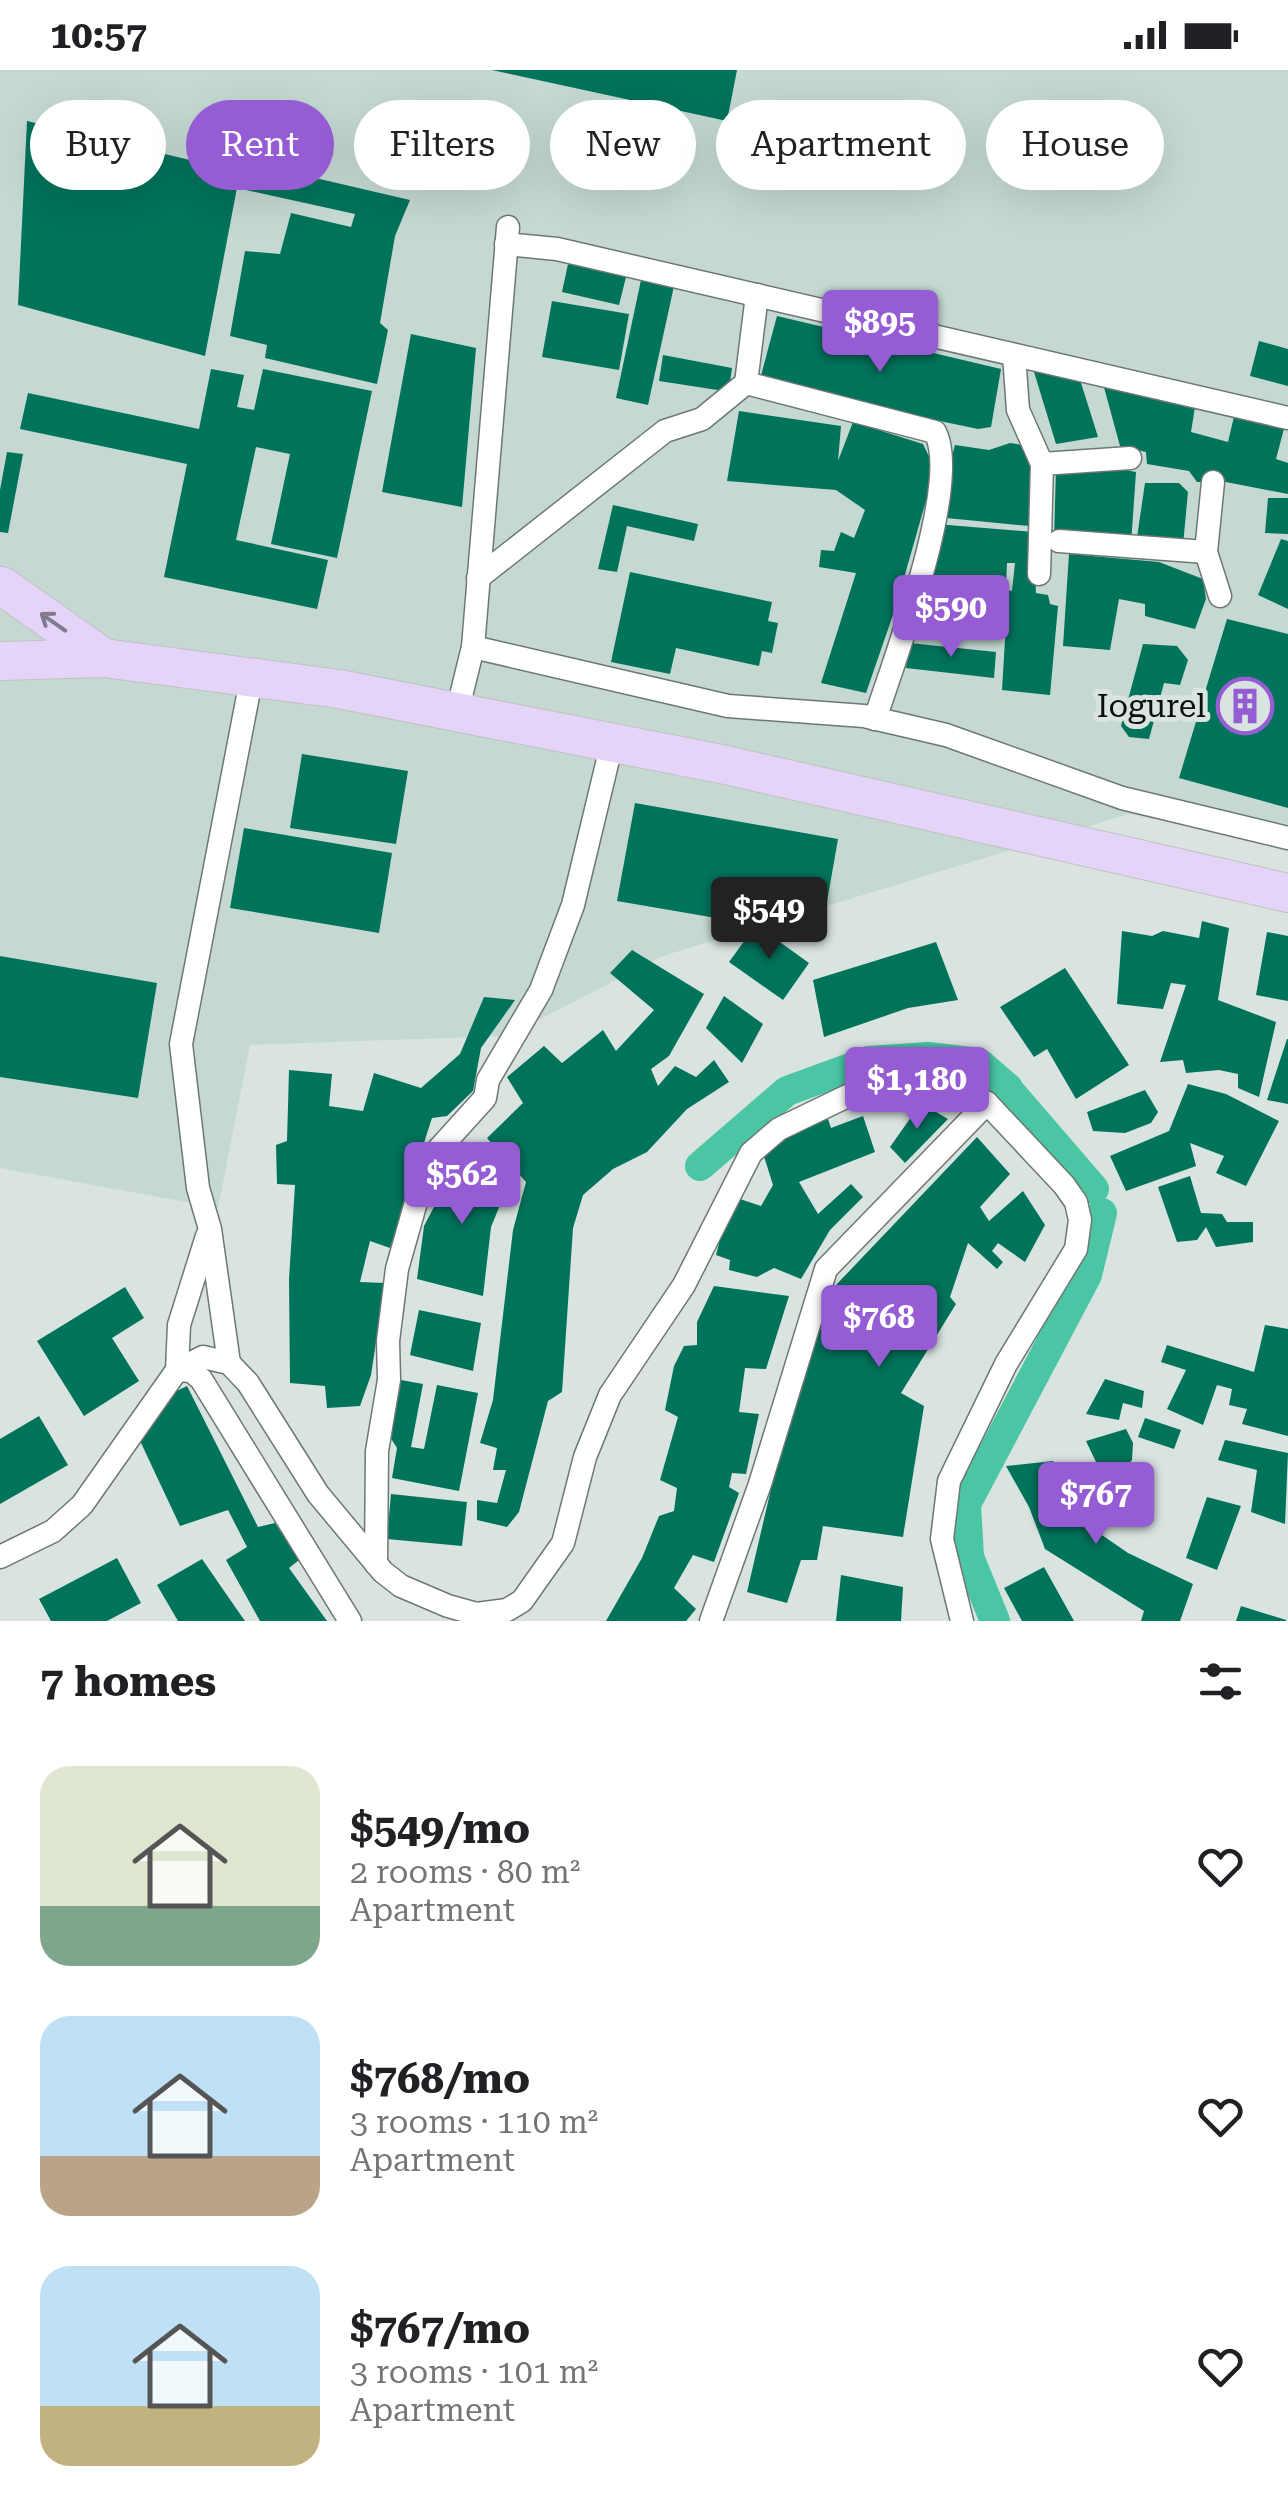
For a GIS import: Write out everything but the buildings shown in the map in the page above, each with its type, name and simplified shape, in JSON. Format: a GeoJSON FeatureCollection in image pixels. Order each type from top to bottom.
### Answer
{"type":"FeatureCollection","features":[{"type":"Feature","properties":{"kind":"main road"},"geometry":{"type":"LineString","coordinates":[[1,584],[104,658]]}},
{"type":"Feature","properties":{"kind":"main road"},"geometry":{"type":"LineString","coordinates":[[1,584],[12,624],[0,662],[104,658],[252,675],[458,712],[1288,894]]}},
{"type":"Feature","properties":{"kind":"street"},"geometry":{"type":"LineString","coordinates":[[458,712],[473,647],[507,236],[1288,418]]}},
{"type":"Feature","properties":{"kind":"street"},"geometry":{"type":"LineString","coordinates":[[478,578],[577,504],[664,431],[702,419],[746,384],[756,295]]}},
{"type":"Feature","properties":{"kind":"street"},"geometry":{"type":"LineString","coordinates":[[1014,354],[1018,410],[1042,464],[1039,574]]}},
{"type":"Feature","properties":{"kind":"street"},"geometry":{"type":"LineString","coordinates":[[746,384],[935,432],[942,444],[944,464],[931,533],[874,719]]}},
{"type":"Feature","properties":{"kind":"street"},"geometry":{"type":"LineString","coordinates":[[1042,464],[1130,458]]}},
{"type":"Feature","properties":{"kind":"street"},"geometry":{"type":"LineString","coordinates":[[1213,482],[1206,552],[1220,596]]}},
{"type":"Feature","properties":{"kind":"street"},"geometry":{"type":"LineString","coordinates":[[1059,541],[1206,552]]}},
{"type":"Feature","properties":{"kind":"street"},"geometry":{"type":"LineString","coordinates":[[473,647],[728,706],[874,719],[946,735],[1122,798],[1288,838]]}},
{"type":"Feature","properties":{"kind":"street"},"geometry":{"type":"LineString","coordinates":[[229,1363],[210,1229],[198,1188],[181,1044],[252,675]]}},
{"type":"Feature","properties":{"kind":"street"},"geometry":{"type":"LineString","coordinates":[[376,1564],[378,1451],[389,1380],[390,1323],[397,1269],[418,1196],[437,1151],[485,1098],[488,1080],[541,990],[573,905],[612,743]]}},
{"type":"Feature","properties":{"kind":"street"},"geometry":{"type":"LineString","coordinates":[[0,1557],[53,1531],[74,1513],[178,1370],[203,1357],[229,1363],[248,1383],[318,1494],[376,1564],[421,1596],[478,1614],[522,1611],[563,1543],[584,1457],[620,1374],[684,1284],[751,1153],[779,1129],[862,1088],[944,1084],[964,1089],[987,1103],[1064,1184],[1076,1202],[1080,1220],[1076,1249],[1006,1364],[949,1481],[942,1539],[962,1621]]}},
{"type":"Feature","properties":{"kind":"street"},"geometry":{"type":"LineString","coordinates":[[712,1621],[760,1484],[826,1269],[987,1103]]}},
{"type":"Feature","properties":{"kind":"street"},"geometry":{"type":"LineString","coordinates":[[178,1370],[180,1325],[210,1229]]}},
{"type":"Feature","properties":{"kind":"street"},"geometry":{"type":"LineString","coordinates":[[178,1370],[191,1371],[201,1379],[350,1621]]}},
{"type":"Feature","properties":{"kind":"shaded area"},"geometry":{"type":"Polygon","coordinates":[[[0,70],[1288,70],[1288,846],[1129,814],[663,956],[507,1036],[250,1045],[218,1208],[0,1168],[0,70]]]}},
{"type":"Feature","properties":{"kind":"waterway"},"geometry":{"type":"LineString","coordinates":[[700,1166],[787,1091],[869,1061],[928,1057],[979,1063],[1008,1088]]}},
{"type":"Feature","properties":{"kind":"waterway"},"geometry":{"type":"LineString","coordinates":[[1013,1095],[1094,1189]]}},
{"type":"Feature","properties":{"kind":"waterway"},"geometry":{"type":"LineString","coordinates":[[995,1621],[969,1557],[966,1504],[1087,1275],[1102,1213]]}},
{"type":"Feature","properties":{"kind":"place","name":"Iogurel"},"geometry":{"type":"Point","coordinates":[1245,706]}}]}
